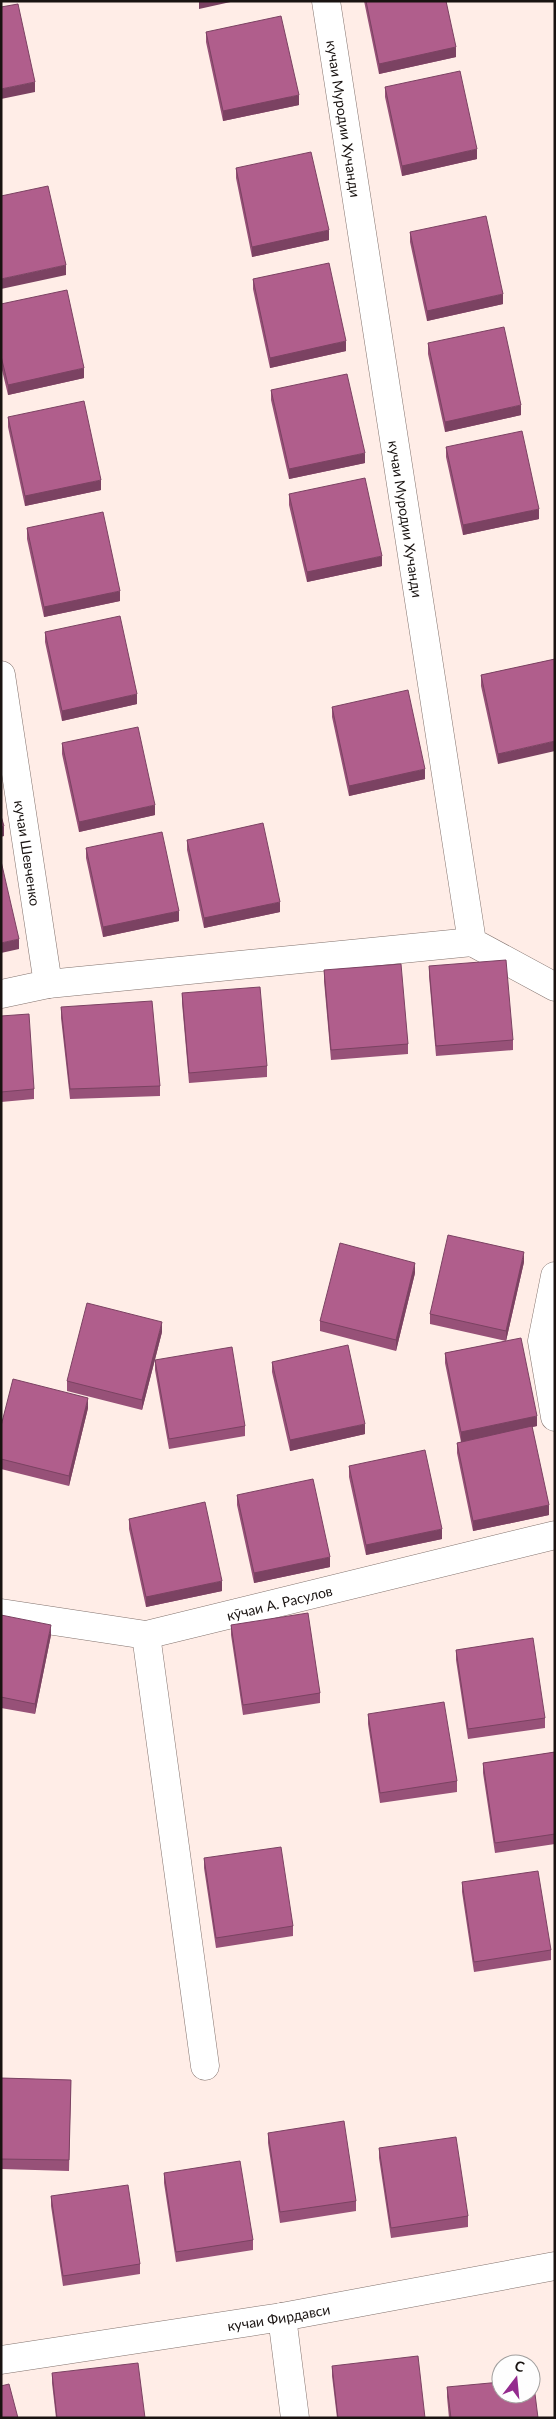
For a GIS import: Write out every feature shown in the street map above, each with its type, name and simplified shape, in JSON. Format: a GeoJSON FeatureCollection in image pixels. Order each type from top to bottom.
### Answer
{"type":"FeatureCollection","features":[{"type":"Feature","properties":{"kind":"street","name":"кучаи Муродии Хучанди"},"geometry":{"type":"LineString","coordinates":[[326,1],[472,942]]}},
{"type":"Feature","properties":{"kind":"street","name":"кучаи Шевченко"},"geometry":{"type":"LineString","coordinates":[[1,674],[48,984]]}},
{"type":"Feature","properties":{"kind":"street"},"geometry":{"type":"LineString","coordinates":[[1,994],[48,984],[472,942],[555,987]]}},
{"type":"Feature","properties":{"kind":"street"},"geometry":{"type":"LineString","coordinates":[[555,1276],[542,1341],[555,1417]]}},
{"type":"Feature","properties":{"kind":"street","name":"кӯчаи А. Расулов"},"geometry":{"type":"LineString","coordinates":[[1,1614],[146,1635],[555,1535]]}},
{"type":"Feature","properties":{"kind":"street"},"geometry":{"type":"LineString","coordinates":[[146,1635],[205,2066]]}},
{"type":"Feature","properties":{"kind":"street","name":"кучаи Фирдавси"},"geometry":{"type":"LineString","coordinates":[[1,2360],[282,2317],[555,2266]]}},
{"type":"Feature","properties":{"kind":"street"},"geometry":{"type":"LineString","coordinates":[[282,2317],[296,2418]]}},
{"type":"Feature","properties":{"kind":"building"},"geometry":{"type":"Polygon","coordinates":[[[366,1],[446,1],[456,47],[379,64],[366,1]]]}},
{"type":"Feature","properties":{"kind":"building"},"geometry":{"type":"Polygon","coordinates":[[[18,4],[35,82],[1,89],[1,7],[18,4]]]}},
{"type":"Feature","properties":{"kind":"building"},"geometry":{"type":"Polygon","coordinates":[[[281,16],[299,95],[223,111],[206,32],[281,16]]]}},
{"type":"Feature","properties":{"kind":"building"},"geometry":{"type":"Polygon","coordinates":[[[460,71],[477,149],[402,166],[385,87],[460,71]]]}},
{"type":"Feature","properties":{"kind":"building"},"geometry":{"type":"Polygon","coordinates":[[[311,152],[329,230],[252,247],[236,168],[311,152]]]}},
{"type":"Feature","properties":{"kind":"building"},"geometry":{"type":"Polygon","coordinates":[[[48,186],[66,265],[1,279],[1,196],[48,186]]]}},
{"type":"Feature","properties":{"kind":"building"},"geometry":{"type":"Polygon","coordinates":[[[486,216],[503,294],[427,311],[410,232],[486,216]]]}},
{"type":"Feature","properties":{"kind":"building"},"geometry":{"type":"Polygon","coordinates":[[[329,263],[346,341],[270,358],[253,279],[329,263]]]}},
{"type":"Feature","properties":{"kind":"building"},"geometry":{"type":"Polygon","coordinates":[[[67,290],[84,368],[8,385],[1,356],[1,304],[67,290]]]}},
{"type":"Feature","properties":{"kind":"building"},"geometry":{"type":"Polygon","coordinates":[[[504,327],[521,405],[445,422],[428,343],[504,327]]]}},
{"type":"Feature","properties":{"kind":"building"},"geometry":{"type":"Polygon","coordinates":[[[347,374],[365,453],[289,469],[271,390],[347,374]]]}},
{"type":"Feature","properties":{"kind":"building"},"geometry":{"type":"Polygon","coordinates":[[[84,401],[101,480],[25,496],[8,417],[84,401]]]}},
{"type":"Feature","properties":{"kind":"building"},"geometry":{"type":"Polygon","coordinates":[[[522,431],[539,509],[463,525],[446,447],[522,431]]]}},
{"type":"Feature","properties":{"kind":"building"},"geometry":{"type":"Polygon","coordinates":[[[365,478],[382,556],[307,572],[289,494],[365,478]]]}},
{"type":"Feature","properties":{"kind":"building"},"geometry":{"type":"Polygon","coordinates":[[[103,512],[120,591],[44,607],[27,528],[103,512]]]}},
{"type":"Feature","properties":{"kind":"building"},"geometry":{"type":"Polygon","coordinates":[[[120,616],[137,694],[62,711],[45,632],[120,616]]]}},
{"type":"Feature","properties":{"kind":"building"},"geometry":{"type":"Polygon","coordinates":[[[555,659],[555,741],[498,754],[481,675],[555,659]]]}},
{"type":"Feature","properties":{"kind":"building"},"geometry":{"type":"Polygon","coordinates":[[[408,690],[425,769],[349,786],[332,707],[408,690]]]}},
{"type":"Feature","properties":{"kind":"building"},"geometry":{"type":"Polygon","coordinates":[[[138,727],[155,805],[79,822],[62,743],[138,727]]]}},
{"type":"Feature","properties":{"kind":"building"},"geometry":{"type":"Polygon","coordinates":[[[1,816],[4,826],[1,827],[1,816]]]}},
{"type":"Feature","properties":{"kind":"building"},"geometry":{"type":"Polygon","coordinates":[[[263,823],[280,902],[204,918],[187,840],[263,823]]]}},
{"type":"Feature","properties":{"kind":"building"},"geometry":{"type":"Polygon","coordinates":[[[162,832],[179,911],[103,927],[86,848],[162,832]]]}},
{"type":"Feature","properties":{"kind":"building"},"geometry":{"type":"Polygon","coordinates":[[[1,861],[19,939],[1,943],[1,861]]]}},
{"type":"Feature","properties":{"kind":"building"},"geometry":{"type":"Polygon","coordinates":[[[506,960],[513,1040],[436,1046],[429,966],[506,960]]]}},
{"type":"Feature","properties":{"kind":"building"},"geometry":{"type":"Polygon","coordinates":[[[401,964],[408,1044],[331,1050],[324,970],[401,964]]]}},
{"type":"Feature","properties":{"kind":"building"},"geometry":{"type":"Polygon","coordinates":[[[260,987],[267,1066],[189,1073],[182,993],[260,987]]]}},
{"type":"Feature","properties":{"kind":"building"},"geometry":{"type":"Polygon","coordinates":[[[152,1001],[160,1086],[70,1089],[61,1007],[152,1001]]]}},
{"type":"Feature","properties":{"kind":"building"},"geometry":{"type":"Polygon","coordinates":[[[29,1014],[34,1089],[1,1092],[1,1016],[29,1014]]]}},
{"type":"Feature","properties":{"kind":"building"},"geometry":{"type":"Polygon","coordinates":[[[448,1235],[524,1252],[506,1331],[430,1314],[448,1235]]]}},
{"type":"Feature","properties":{"kind":"building"},"geometry":{"type":"Polygon","coordinates":[[[340,1243],[415,1263],[396,1340],[320,1321],[340,1243]]]}},
{"type":"Feature","properties":{"kind":"building"},"geometry":{"type":"Polygon","coordinates":[[[87,1303],[162,1322],[142,1400],[67,1381],[87,1303]]]}},
{"type":"Feature","properties":{"kind":"building"},"geometry":{"type":"Polygon","coordinates":[[[521,1338],[537,1416],[461,1432],[445,1353],[521,1338]]]}},
{"type":"Feature","properties":{"kind":"building"},"geometry":{"type":"Polygon","coordinates":[[[348,1345],[365,1424],[290,1440],[272,1362],[348,1345]]]}},
{"type":"Feature","properties":{"kind":"building"},"geometry":{"type":"Polygon","coordinates":[[[232,1347],[245,1426],[169,1439],[155,1360],[232,1347]]]}},
{"type":"Feature","properties":{"kind":"building"},"geometry":{"type":"Polygon","coordinates":[[[13,1379],[88,1398],[69,1476],[1,1459],[1,1426],[13,1379]]]}},
{"type":"Feature","properties":{"kind":"building"},"geometry":{"type":"Polygon","coordinates":[[[532,1426],[549,1505],[473,1521],[457,1443],[532,1426]]]}},
{"type":"Feature","properties":{"kind":"building"},"geometry":{"type":"Polygon","coordinates":[[[425,1450],[442,1529],[366,1545],[349,1466],[425,1450]]]}},
{"type":"Feature","properties":{"kind":"building"},"geometry":{"type":"Polygon","coordinates":[[[313,1479],[330,1557],[254,1573],[237,1495],[313,1479]]]}},
{"type":"Feature","properties":{"kind":"building"},"geometry":{"type":"Polygon","coordinates":[[[205,1502],[222,1581],[146,1597],[129,1519],[205,1502]]]}},
{"type":"Feature","properties":{"kind":"building"},"geometry":{"type":"Polygon","coordinates":[[[308,1613],[320,1693],[243,1705],[231,1625],[308,1613]]]}},
{"type":"Feature","properties":{"kind":"building"},"geometry":{"type":"Polygon","coordinates":[[[1,1615],[51,1625],[35,1704],[1,1697],[1,1615]]]}},
{"type":"Feature","properties":{"kind":"building"},"geometry":{"type":"Polygon","coordinates":[[[533,1638],[545,1718],[468,1729],[456,1650],[533,1638]]]}},
{"type":"Feature","properties":{"kind":"building"},"geometry":{"type":"Polygon","coordinates":[[[444,1702],[457,1781],[380,1793],[368,1714],[444,1702]]]}},
{"type":"Feature","properties":{"kind":"building"},"geometry":{"type":"Polygon","coordinates":[[[555,1752],[555,1834],[495,1843],[483,1763],[555,1752]]]}},
{"type":"Feature","properties":{"kind":"building"},"geometry":{"type":"Polygon","coordinates":[[[281,1847],[293,1926],[216,1938],[204,1858],[281,1847]]]}},
{"type":"Feature","properties":{"kind":"building"},"geometry":{"type":"Polygon","coordinates":[[[538,1871],[551,1950],[474,1962],[462,1882],[538,1871]]]}},
{"type":"Feature","properties":{"kind":"building"},"geometry":{"type":"Polygon","coordinates":[[[1,2078],[71,2080],[69,2160],[1,2159],[1,2078]]]}},
{"type":"Feature","properties":{"kind":"building"},"geometry":{"type":"Polygon","coordinates":[[[344,2121],[356,2201],[280,2212],[268,2133],[344,2121]]]}},
{"type":"Feature","properties":{"kind":"building"},"geometry":{"type":"Polygon","coordinates":[[[456,2137],[468,2216],[391,2228],[379,2148],[456,2137]]]}},
{"type":"Feature","properties":{"kind":"building"},"geometry":{"type":"Polygon","coordinates":[[[240,2161],[253,2240],[176,2252],[164,2173],[240,2161]]]}},
{"type":"Feature","properties":{"kind":"building"},"geometry":{"type":"Polygon","coordinates":[[[128,2185],[140,2264],[63,2276],[51,2196],[128,2185]]]}},
{"type":"Feature","properties":{"kind":"building"},"geometry":{"type":"Polygon","coordinates":[[[418,2356],[425,2418],[338,2418],[332,2366],[418,2356]]]}},
{"type":"Feature","properties":{"kind":"building"},"geometry":{"type":"Polygon","coordinates":[[[138,2363],[145,2418],[57,2418],[52,2373],[138,2363]]]}},
{"type":"Feature","properties":{"kind":"building"},"geometry":{"type":"Polygon","coordinates":[[[491,2383],[491,2404],[536,2404],[538,2418],[451,2418],[447,2387],[491,2383]]]}},
{"type":"Feature","properties":{"kind":"building"},"geometry":{"type":"Polygon","coordinates":[[[9,2384],[18,2418],[1,2418],[1,2386],[9,2384]]]}}]}
